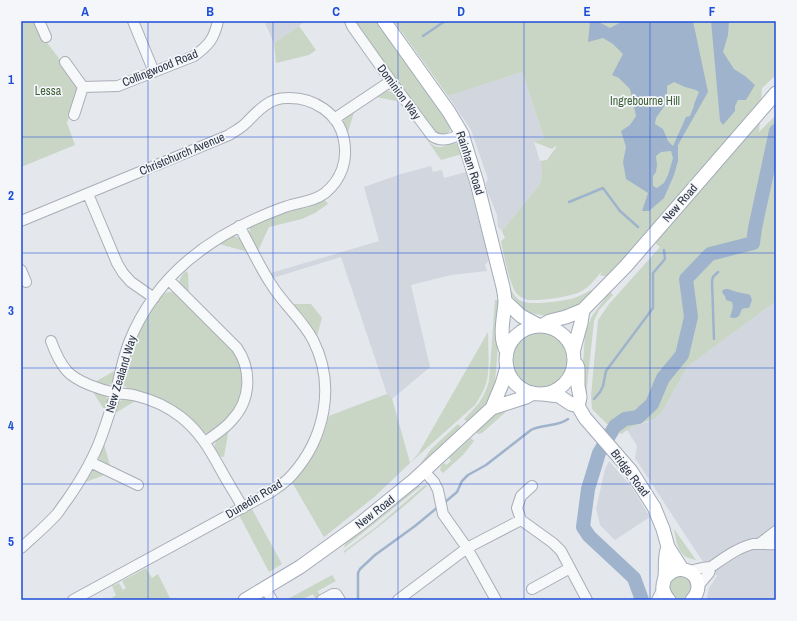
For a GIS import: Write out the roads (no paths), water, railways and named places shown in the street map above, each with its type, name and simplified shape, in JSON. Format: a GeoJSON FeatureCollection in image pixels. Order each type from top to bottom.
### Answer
{"type":"FeatureCollection","features":[{"type":"Feature","properties":{"kind":"main road","name":"Rainham Road"},"geometry":{"type":"LineString","coordinates":[[384,21],[449,112],[462,134],[477,183],[503,287],[505,301],[502,338],[503,346],[507,352]]}},
{"type":"Feature","properties":{"kind":"main road","name":"New Road"},"geometry":{"type":"LineString","coordinates":[[540,325],[583,310],[626,266],[776,93]]}},
{"type":"Feature","properties":{"kind":"main road"},"geometry":{"type":"LineString","coordinates":[[505,301],[522,316],[540,325],[561,332],[568,340],[578,368],[578,386],[580,397],[578,406],[571,404],[558,396],[524,390],[516,384],[510,376],[507,368],[506,357],[511,342],[518,333],[528,328],[540,325]]}},
{"type":"Feature","properties":{"kind":"main road"},"geometry":{"type":"LineString","coordinates":[[538,393],[553,391],[562,386],[569,379],[573,369],[574,355],[583,310]]}},
{"type":"Feature","properties":{"kind":"main road","name":"New Road"},"geometry":{"type":"LineString","coordinates":[[245,600],[300,567],[362,523],[424,471],[492,408],[507,368]]}},
{"type":"Feature","properties":{"kind":"main road","name":"New Road"},"geometry":{"type":"LineString","coordinates":[[492,408],[538,393]]}},
{"type":"Feature","properties":{"kind":"main road","name":"Bridge Road"},"geometry":{"type":"LineString","coordinates":[[578,406],[585,418],[631,471],[651,500],[663,528],[668,547],[686,570],[696,578],[695,596]]}},
{"type":"Feature","properties":{"kind":"main road","name":"Bridge Road"},"geometry":{"type":"LineString","coordinates":[[668,547],[665,555],[664,593],[669,600]]}},
{"type":"Feature","properties":{"kind":"main road"},"geometry":{"type":"LineString","coordinates":[[664,583],[672,571],[677,569],[686,570]]}},
{"type":"Feature","properties":{"kind":"street"},"geometry":{"type":"LineString","coordinates":[[40,21],[46,37]]}},
{"type":"Feature","properties":{"kind":"street"},"geometry":{"type":"LineString","coordinates":[[133,21],[154,72]]}},
{"type":"Feature","properties":{"kind":"street","name":"Collingwood Road"},"geometry":{"type":"LineString","coordinates":[[83,87],[118,86],[194,56],[205,48],[213,38],[218,21]]}},
{"type":"Feature","properties":{"kind":"street","name":"Dominion Way"},"geometry":{"type":"LineString","coordinates":[[350,21],[391,81],[432,136],[437,139],[445,140],[462,134]]}},
{"type":"Feature","properties":{"kind":"street"},"geometry":{"type":"LineString","coordinates":[[65,62],[83,87],[74,115]]}},
{"type":"Feature","properties":{"kind":"street"},"geometry":{"type":"LineString","coordinates":[[334,119],[391,81]]}},
{"type":"Feature","properties":{"kind":"street","name":"Christchurch Avenue"},"geometry":{"type":"LineString","coordinates":[[21,221],[229,134],[239,129],[267,103],[274,100],[292,98],[306,100],[327,111],[334,119]]}},
{"type":"Feature","properties":{"kind":"street","name":"New Zealand Way"},"geometry":{"type":"LineString","coordinates":[[21,548],[57,514],[76,487],[90,462],[102,435],[130,341],[138,323],[154,298],[190,258],[205,247],[239,226],[283,207],[316,199],[333,186],[340,176],[345,158],[344,138],[334,119]]}},
{"type":"Feature","properties":{"kind":"street"},"geometry":{"type":"LineString","coordinates":[[88,194],[117,263],[123,273],[131,282],[154,298]]}},
{"type":"Feature","properties":{"kind":"street","name":"Dunedin Road"},"geometry":{"type":"LineString","coordinates":[[74,600],[271,492],[292,475],[306,456],[317,434],[324,412],[326,397],[320,355],[313,339],[304,326],[271,285],[239,226]]}},
{"type":"Feature","properties":{"kind":"street"},"geometry":{"type":"LineString","coordinates":[[21,270],[26,282]]}},
{"type":"Feature","properties":{"kind":"street"},"geometry":{"type":"LineString","coordinates":[[169,280],[237,348],[243,356],[246,365],[248,376],[247,394],[242,407],[232,421],[205,442]]}},
{"type":"Feature","properties":{"kind":"street"},"geometry":{"type":"LineString","coordinates":[[51,341],[61,363],[75,378],[84,383],[115,393],[136,396],[152,401],[181,417],[205,442],[243,508]]}},
{"type":"Feature","properties":{"kind":"street"},"geometry":{"type":"LineString","coordinates":[[90,462],[138,485]]}},
{"type":"Feature","properties":{"kind":"street"},"geometry":{"type":"LineString","coordinates":[[424,471],[434,482],[438,490],[443,513],[446,519],[467,548],[496,600]]}},
{"type":"Feature","properties":{"kind":"street"},"geometry":{"type":"LineString","coordinates":[[532,486],[521,496],[517,508],[521,520],[553,543],[561,551],[587,600]]}},
{"type":"Feature","properties":{"kind":"street"},"geometry":{"type":"LineString","coordinates":[[398,600],[467,548],[521,520]]}},
{"type":"Feature","properties":{"kind":"street"},"geometry":{"type":"LineString","coordinates":[[759,544],[776,531]]}},
{"type":"Feature","properties":{"kind":"street"},"geometry":{"type":"LineString","coordinates":[[686,570],[710,567],[737,550],[754,544],[776,544]]}},
{"type":"Feature","properties":{"kind":"street"},"geometry":{"type":"LineString","coordinates":[[695,596],[709,573],[710,567]]}},
{"type":"Feature","properties":{"kind":"street"},"geometry":{"type":"LineString","coordinates":[[532,589],[570,568]]}},
{"type":"Feature","properties":{"kind":"street"},"geometry":{"type":"LineString","coordinates":[[657,600],[664,583]]}},
{"type":"Feature","properties":{"kind":"street"},"geometry":{"type":"LineString","coordinates":[[265,588],[272,600]]}},
{"type":"Feature","properties":{"kind":"street"},"geometry":{"type":"LineString","coordinates":[[322,600],[336,594],[340,600]]}},
{"type":"Feature","properties":{"kind":"water"},"geometry":{"type":"Polygon","coordinates":[[[590,21],[597,21],[610,28],[623,21],[693,21],[708,92],[678,145],[678,161],[674,175],[664,198],[649,211],[642,211],[648,193],[626,179],[623,162],[626,147],[621,131],[630,125],[636,116],[630,89],[619,78],[612,75],[623,54],[613,44],[603,38],[588,42],[590,21]],[[674,82],[667,86],[667,94],[669,98],[668,105],[665,105],[656,118],[655,124],[663,129],[668,141],[673,146],[686,117],[690,116],[699,92],[674,82]],[[671,151],[661,152],[656,156],[657,165],[656,172],[653,176],[653,186],[657,188],[664,183],[668,175],[673,158],[671,151]]]}},
{"type":"Feature","properties":{"kind":"water"},"geometry":{"type":"Polygon","coordinates":[[[711,21],[729,21],[728,35],[723,52],[734,69],[755,85],[746,100],[738,100],[735,106],[735,111],[723,125],[720,121],[711,21]]]}},
{"type":"Feature","properties":{"kind":"water"},"geometry":{"type":"Polygon","coordinates":[[[725,289],[750,295],[752,300],[749,308],[742,309],[736,318],[730,317],[733,307],[732,302],[726,300],[723,294],[722,291],[725,289]]]}},
{"type":"Feature","properties":{"kind":"waterway"},"geometry":{"type":"LineString","coordinates":[[423,36],[445,21]]}},
{"type":"Feature","properties":{"kind":"waterway"},"geometry":{"type":"LineString","coordinates":[[642,600],[634,578],[589,536],[583,527],[588,489],[599,453],[615,426],[625,419],[638,417],[652,404],[663,378],[682,355],[691,317],[686,279],[710,254],[753,243],[776,131]]}},
{"type":"Feature","properties":{"kind":"waterway"},"geometry":{"type":"LineString","coordinates":[[569,202],[603,188],[620,211],[638,227]]}},
{"type":"Feature","properties":{"kind":"waterway"},"geometry":{"type":"LineString","coordinates":[[594,399],[603,386],[606,371],[653,308],[653,273],[665,259],[664,250]]}},
{"type":"Feature","properties":{"kind":"waterway"},"geometry":{"type":"LineString","coordinates":[[714,339],[712,281],[713,277],[718,272]]}},
{"type":"Feature","properties":{"kind":"waterway"},"geometry":{"type":"LineString","coordinates":[[444,503],[457,492],[462,481],[468,475],[486,465],[531,430],[564,422],[568,419]]}},
{"type":"Feature","properties":{"kind":"waterway"},"geometry":{"type":"LineString","coordinates":[[358,600],[358,573],[360,569],[375,555],[438,507]]}},
{"type":"Feature","properties":{"kind":"park label","name":"Lessa"},"geometry":{"type":"Point","coordinates":[48,91]}},
{"type":"Feature","properties":{"kind":"park label","name":"Ingrebourne Hill"},"geometry":{"type":"Point","coordinates":[645,101]}}]}
